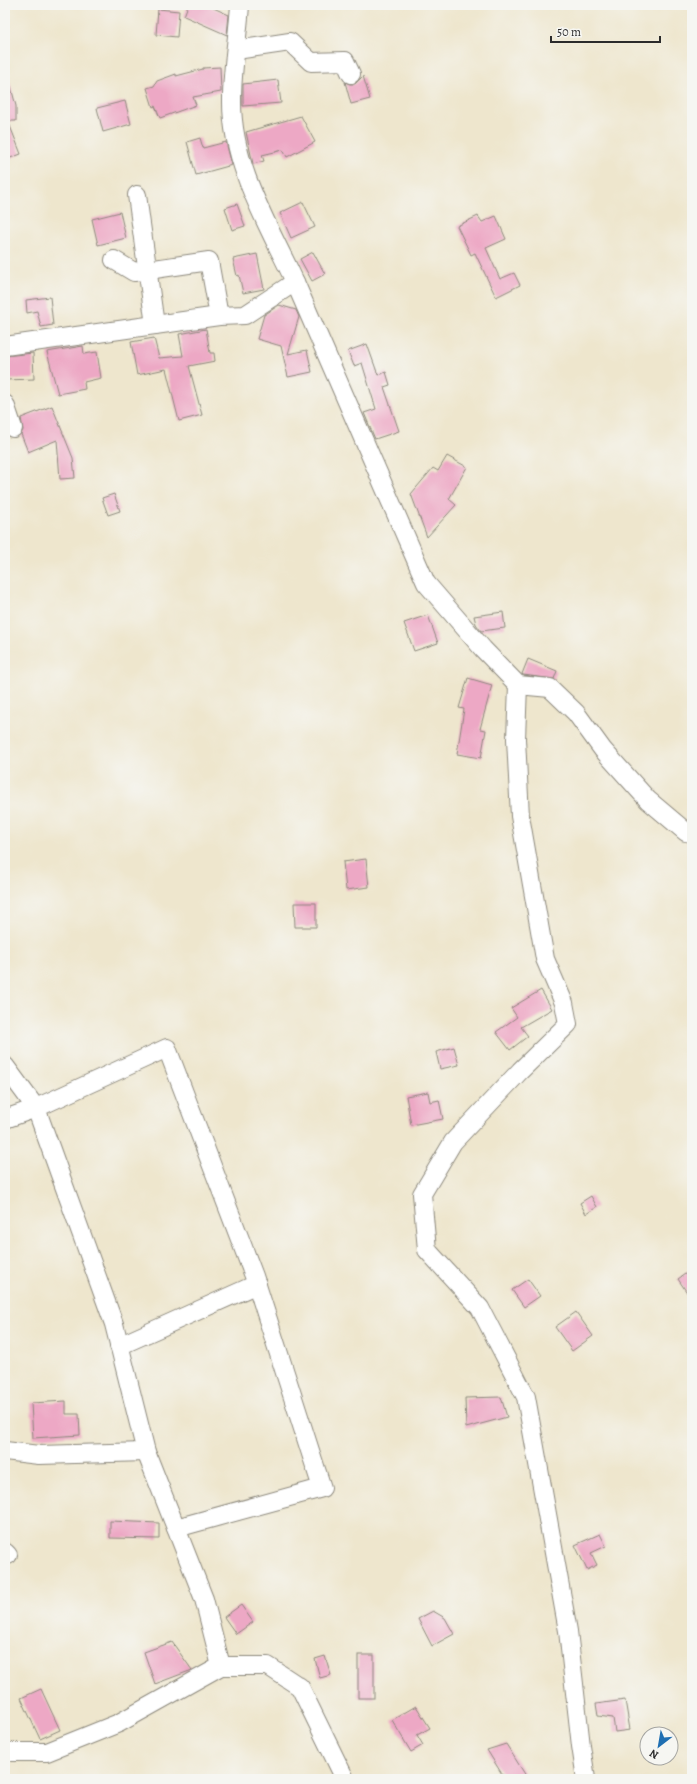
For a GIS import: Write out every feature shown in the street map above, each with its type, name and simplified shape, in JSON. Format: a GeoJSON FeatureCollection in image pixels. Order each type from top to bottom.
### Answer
{"type":"FeatureCollection","features":[{"type":"Feature","properties":{"kind":"street"},"geometry":{"type":"LineString","coordinates":[[240,5],[232,100],[235,138],[244,174],[295,282],[426,583],[483,649],[518,686],[550,688],[576,713],[603,750],[648,800],[686,832],[692,833]]}},
{"type":"Feature","properties":{"kind":"street"},"geometry":{"type":"LineString","coordinates":[[236,50],[290,42],[311,62],[345,61],[351,74]]}},
{"type":"Feature","properties":{"kind":"street"},"geometry":{"type":"LineString","coordinates":[[137,195],[155,325]]}},
{"type":"Feature","properties":{"kind":"street"},"geometry":{"type":"LineString","coordinates":[[114,260],[134,272],[209,261],[219,316]]}},
{"type":"Feature","properties":{"kind":"street"},"geometry":{"type":"LineString","coordinates":[[5,346],[219,316],[245,315],[295,282]]}},
{"type":"Feature","properties":{"kind":"street"},"geometry":{"type":"LineString","coordinates":[[5,404],[13,428]]}},
{"type":"Feature","properties":{"kind":"street"},"geometry":{"type":"LineString","coordinates":[[518,686],[516,739],[520,816],[545,959],[564,1003],[568,1024],[520,1071],[453,1142],[422,1194],[427,1250],[480,1308],[526,1397],[568,1631],[586,1779]]}},
{"type":"Feature","properties":{"kind":"street"},"geometry":{"type":"LineString","coordinates":[[5,1119],[36,1108],[167,1048],[257,1284],[322,1488],[176,1528]]}},
{"type":"Feature","properties":{"kind":"street"},"geometry":{"type":"LineString","coordinates":[[5,1066],[36,1108],[114,1324],[146,1452],[204,1599],[222,1666]]}},
{"type":"Feature","properties":{"kind":"street"},"geometry":{"type":"LineString","coordinates":[[119,1346],[257,1284]]}},
{"type":"Feature","properties":{"kind":"street"},"geometry":{"type":"LineString","coordinates":[[5,1451],[39,1455],[146,1452]]}},
{"type":"Feature","properties":{"kind":"street"},"geometry":{"type":"LineString","coordinates":[[5,1752],[47,1752],[119,1723],[222,1666],[268,1666],[300,1687],[344,1779]]}},
{"type":"Feature","properties":{"kind":"building"},"geometry":{"type":"Polygon","coordinates":[[[188,5],[207,5],[229,15],[227,35],[184,16],[188,5]]]}},
{"type":"Feature","properties":{"kind":"building"},"geometry":{"type":"Polygon","coordinates":[[[158,9],[179,11],[177,37],[156,35],[158,9]]]}},
{"type":"Feature","properties":{"kind":"building"},"geometry":{"type":"Polygon","coordinates":[[[220,67],[221,92],[193,97],[196,105],[160,118],[155,106],[153,107],[147,88],[154,86],[157,81],[176,74],[176,76],[203,68],[220,67]]]}},
{"type":"Feature","properties":{"kind":"building"},"geometry":{"type":"Polygon","coordinates":[[[363,76],[370,99],[351,104],[345,82],[355,84],[363,76]]]}},
{"type":"Feature","properties":{"kind":"building"},"geometry":{"type":"Polygon","coordinates":[[[5,80],[9,80],[16,106],[16,121],[8,121],[21,154],[5,160],[5,80]]]}},
{"type":"Feature","properties":{"kind":"building"},"geometry":{"type":"Polygon","coordinates":[[[278,80],[281,103],[243,106],[243,84],[278,80]]]}},
{"type":"Feature","properties":{"kind":"building"},"geometry":{"type":"Polygon","coordinates":[[[125,101],[131,124],[103,132],[97,108],[125,101]]]}},
{"type":"Feature","properties":{"kind":"building"},"geometry":{"type":"Polygon","coordinates":[[[301,116],[315,142],[287,157],[283,150],[262,155],[264,161],[253,164],[246,132],[301,116]]]}},
{"type":"Feature","properties":{"kind":"building"},"geometry":{"type":"Polygon","coordinates":[[[200,138],[203,148],[226,142],[232,165],[196,175],[187,142],[200,138]]]}},
{"type":"Feature","properties":{"kind":"building"},"geometry":{"type":"Polygon","coordinates":[[[303,202],[315,227],[291,238],[280,213],[303,202]]]}},
{"type":"Feature","properties":{"kind":"building"},"geometry":{"type":"Polygon","coordinates":[[[237,204],[245,226],[232,230],[225,208],[237,204]]]}},
{"type":"Feature","properties":{"kind":"building"},"geometry":{"type":"Polygon","coordinates":[[[120,212],[126,238],[98,245],[92,219],[120,212]]]}},
{"type":"Feature","properties":{"kind":"building"},"geometry":{"type":"Polygon","coordinates":[[[478,216],[482,222],[496,216],[506,239],[486,248],[500,279],[514,273],[520,285],[496,297],[475,253],[471,255],[457,226],[478,216]]]}},
{"type":"Feature","properties":{"kind":"building"},"geometry":{"type":"Polygon","coordinates":[[[313,252],[325,274],[312,281],[300,259],[313,252]]]}},
{"type":"Feature","properties":{"kind":"building"},"geometry":{"type":"Polygon","coordinates":[[[257,254],[264,289],[243,293],[239,275],[237,276],[233,259],[257,254]]]}},
{"type":"Feature","properties":{"kind":"building"},"geometry":{"type":"Polygon","coordinates":[[[50,297],[53,325],[41,327],[37,311],[27,313],[26,300],[50,297]]]}},
{"type":"Feature","properties":{"kind":"building"},"geometry":{"type":"Polygon","coordinates":[[[279,305],[296,310],[299,317],[288,354],[307,350],[312,372],[288,377],[281,346],[257,339],[264,315],[279,305]]]}},
{"type":"Feature","properties":{"kind":"building"},"geometry":{"type":"Polygon","coordinates":[[[206,329],[210,353],[214,353],[215,361],[189,366],[202,415],[179,421],[166,369],[137,375],[131,342],[154,338],[159,358],[183,356],[179,334],[206,329]]]}},
{"type":"Feature","properties":{"kind":"building"},"geometry":{"type":"Polygon","coordinates":[[[367,344],[378,375],[386,372],[390,385],[384,387],[399,431],[375,439],[364,413],[376,409],[362,363],[354,366],[348,351],[367,344]]]}},
{"type":"Feature","properties":{"kind":"building"},"geometry":{"type":"Polygon","coordinates":[[[83,346],[84,354],[97,352],[101,378],[84,382],[85,389],[58,394],[47,352],[83,346]]]}},
{"type":"Feature","properties":{"kind":"building"},"geometry":{"type":"Polygon","coordinates":[[[33,353],[34,379],[5,380],[5,356],[33,353]]]}},
{"type":"Feature","properties":{"kind":"building"},"geometry":{"type":"Polygon","coordinates":[[[52,406],[73,458],[75,478],[60,479],[57,440],[28,452],[21,434],[23,430],[21,418],[52,406]]]}},
{"type":"Feature","properties":{"kind":"building"},"geometry":{"type":"Polygon","coordinates":[[[447,456],[467,467],[449,499],[456,505],[427,537],[411,494],[433,468],[438,471],[447,456]]]}},
{"type":"Feature","properties":{"kind":"building"},"geometry":{"type":"Polygon","coordinates":[[[114,494],[120,511],[108,515],[102,498],[114,494]]]}},
{"type":"Feature","properties":{"kind":"building"},"geometry":{"type":"Polygon","coordinates":[[[503,612],[505,628],[481,631],[476,624],[474,616],[503,612]]]}},
{"type":"Feature","properties":{"kind":"building"},"geometry":{"type":"Polygon","coordinates":[[[428,615],[438,643],[414,651],[404,623],[428,615]]]}},
{"type":"Feature","properties":{"kind":"building"},"geometry":{"type":"Polygon","coordinates":[[[528,659],[557,671],[554,679],[523,675],[522,674],[528,659]]]}},
{"type":"Feature","properties":{"kind":"building"},"geometry":{"type":"Polygon","coordinates":[[[468,678],[492,685],[480,729],[486,730],[481,758],[457,754],[464,709],[459,708],[468,678]]]}},
{"type":"Feature","properties":{"kind":"building"},"geometry":{"type":"Polygon","coordinates":[[[366,859],[369,887],[346,890],[343,862],[366,859]]]}},
{"type":"Feature","properties":{"kind":"building"},"geometry":{"type":"Polygon","coordinates":[[[294,903],[316,903],[316,927],[295,927],[294,903]]]}},
{"type":"Feature","properties":{"kind":"building"},"geometry":{"type":"Polygon","coordinates":[[[541,990],[552,1009],[521,1027],[528,1036],[510,1050],[496,1032],[517,1017],[511,1008],[541,990]]]}},
{"type":"Feature","properties":{"kind":"building"},"geometry":{"type":"Polygon","coordinates":[[[454,1047],[459,1065],[440,1069],[436,1052],[454,1047]]]}},
{"type":"Feature","properties":{"kind":"building"},"geometry":{"type":"Polygon","coordinates":[[[428,1092],[430,1102],[439,1100],[443,1119],[411,1125],[406,1096],[428,1092]]]}},
{"type":"Feature","properties":{"kind":"building"},"geometry":{"type":"Polygon","coordinates":[[[591,1196],[597,1207],[586,1214],[580,1203],[591,1196]]]}},
{"type":"Feature","properties":{"kind":"building"},"geometry":{"type":"Polygon","coordinates":[[[692,1269],[692,1300],[678,1279],[692,1269]]]}},
{"type":"Feature","properties":{"kind":"building"},"geometry":{"type":"Polygon","coordinates":[[[528,1279],[540,1296],[524,1307],[512,1290],[528,1279]]]}},
{"type":"Feature","properties":{"kind":"building"},"geometry":{"type":"Polygon","coordinates":[[[576,1312],[593,1336],[572,1351],[555,1327],[576,1312]]]}},
{"type":"Feature","properties":{"kind":"building"},"geometry":{"type":"Polygon","coordinates":[[[501,1397],[507,1417],[466,1428],[465,1398],[501,1397]]]}},
{"type":"Feature","properties":{"kind":"building"},"geometry":{"type":"Polygon","coordinates":[[[66,1401],[66,1414],[79,1414],[80,1435],[33,1438],[31,1403],[66,1401]]]}},
{"type":"Feature","properties":{"kind":"building"},"geometry":{"type":"Polygon","coordinates":[[[110,1521],[159,1523],[159,1539],[110,1538],[110,1521]]]}},
{"type":"Feature","properties":{"kind":"building"},"geometry":{"type":"Polygon","coordinates":[[[600,1534],[606,1546],[591,1553],[597,1565],[587,1570],[575,1545],[600,1534]]]}},
{"type":"Feature","properties":{"kind":"building"},"geometry":{"type":"Polygon","coordinates":[[[241,1605],[253,1622],[236,1634],[224,1617],[241,1605]]]}},
{"type":"Feature","properties":{"kind":"building"},"geometry":{"type":"Polygon","coordinates":[[[433,1611],[445,1618],[454,1634],[432,1646],[418,1619],[433,1611]]]}},
{"type":"Feature","properties":{"kind":"building"},"geometry":{"type":"Polygon","coordinates":[[[172,1642],[192,1670],[155,1684],[144,1652],[172,1642]]]}},
{"type":"Feature","properties":{"kind":"building"},"geometry":{"type":"Polygon","coordinates":[[[358,1655],[374,1655],[374,1698],[358,1698],[358,1655]]]}},
{"type":"Feature","properties":{"kind":"building"},"geometry":{"type":"Polygon","coordinates":[[[325,1656],[331,1675],[320,1678],[315,1659],[325,1656]]]}},
{"type":"Feature","properties":{"kind":"building"},"geometry":{"type":"Polygon","coordinates":[[[41,1689],[60,1730],[40,1739],[21,1698],[41,1689]]]}},
{"type":"Feature","properties":{"kind":"building"},"geometry":{"type":"Polygon","coordinates":[[[625,1700],[630,1730],[615,1732],[613,1718],[598,1716],[596,1704],[625,1700]]]}},
{"type":"Feature","properties":{"kind":"building"},"geometry":{"type":"Polygon","coordinates":[[[416,1706],[430,1728],[417,1735],[423,1745],[411,1752],[392,1720],[416,1706]]]}},
{"type":"Feature","properties":{"kind":"building"},"geometry":{"type":"Polygon","coordinates":[[[506,1744],[528,1779],[505,1779],[487,1750],[506,1744]]]}}]}
